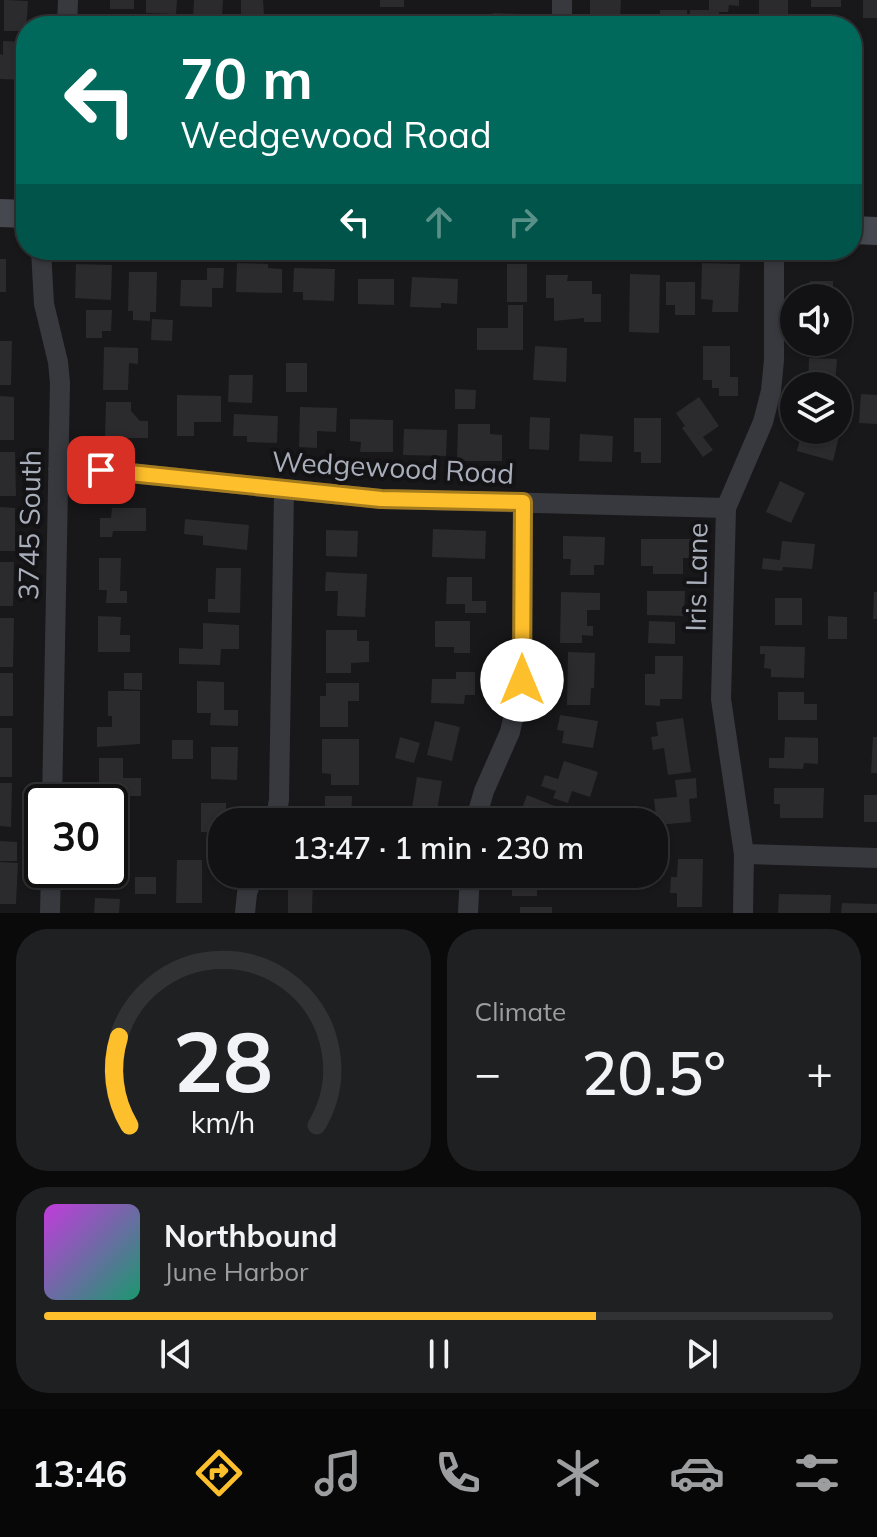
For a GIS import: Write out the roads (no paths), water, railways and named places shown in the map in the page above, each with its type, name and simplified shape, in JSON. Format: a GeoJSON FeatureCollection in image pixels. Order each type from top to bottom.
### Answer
{"type":"FeatureCollection","features":[{"type":"Feature","properties":{"kind":"street","name":"3745 South"},"geometry":{"type":"LineString","coordinates":[[42,260],[44,304],[60,383],[52,784]]}},
{"type":"Feature","properties":{"kind":"street","name":"Iris Lane"},"geometry":{"type":"LineString","coordinates":[[743,913],[744,854],[721,699],[726,508],[763,422],[771,391],[774,260]]}},
{"type":"Feature","properties":{"kind":"street","name":"Wedgewood Road"},"geometry":{"type":"LineString","coordinates":[[58,469],[101,470],[381,499],[726,508]]}},
{"type":"Feature","properties":{"kind":"street"},"geometry":{"type":"LineString","coordinates":[[278,808],[284,490]]}},
{"type":"Feature","properties":{"kind":"street"},"geometry":{"type":"LineString","coordinates":[[479,808],[510,732],[522,680],[523,502]]}},
{"type":"Feature","properties":{"kind":"street"},"geometry":{"type":"LineString","coordinates":[[744,854],[877,858]]}},
{"type":"Feature","properties":{"kind":"street"},"geometry":{"type":"LineString","coordinates":[[50,913],[51,888]]}},
{"type":"Feature","properties":{"kind":"street"},"geometry":{"type":"LineString","coordinates":[[245,913],[249,888]]}},
{"type":"Feature","properties":{"kind":"street"},"geometry":{"type":"LineString","coordinates":[[468,913],[469,888]]}}]}
